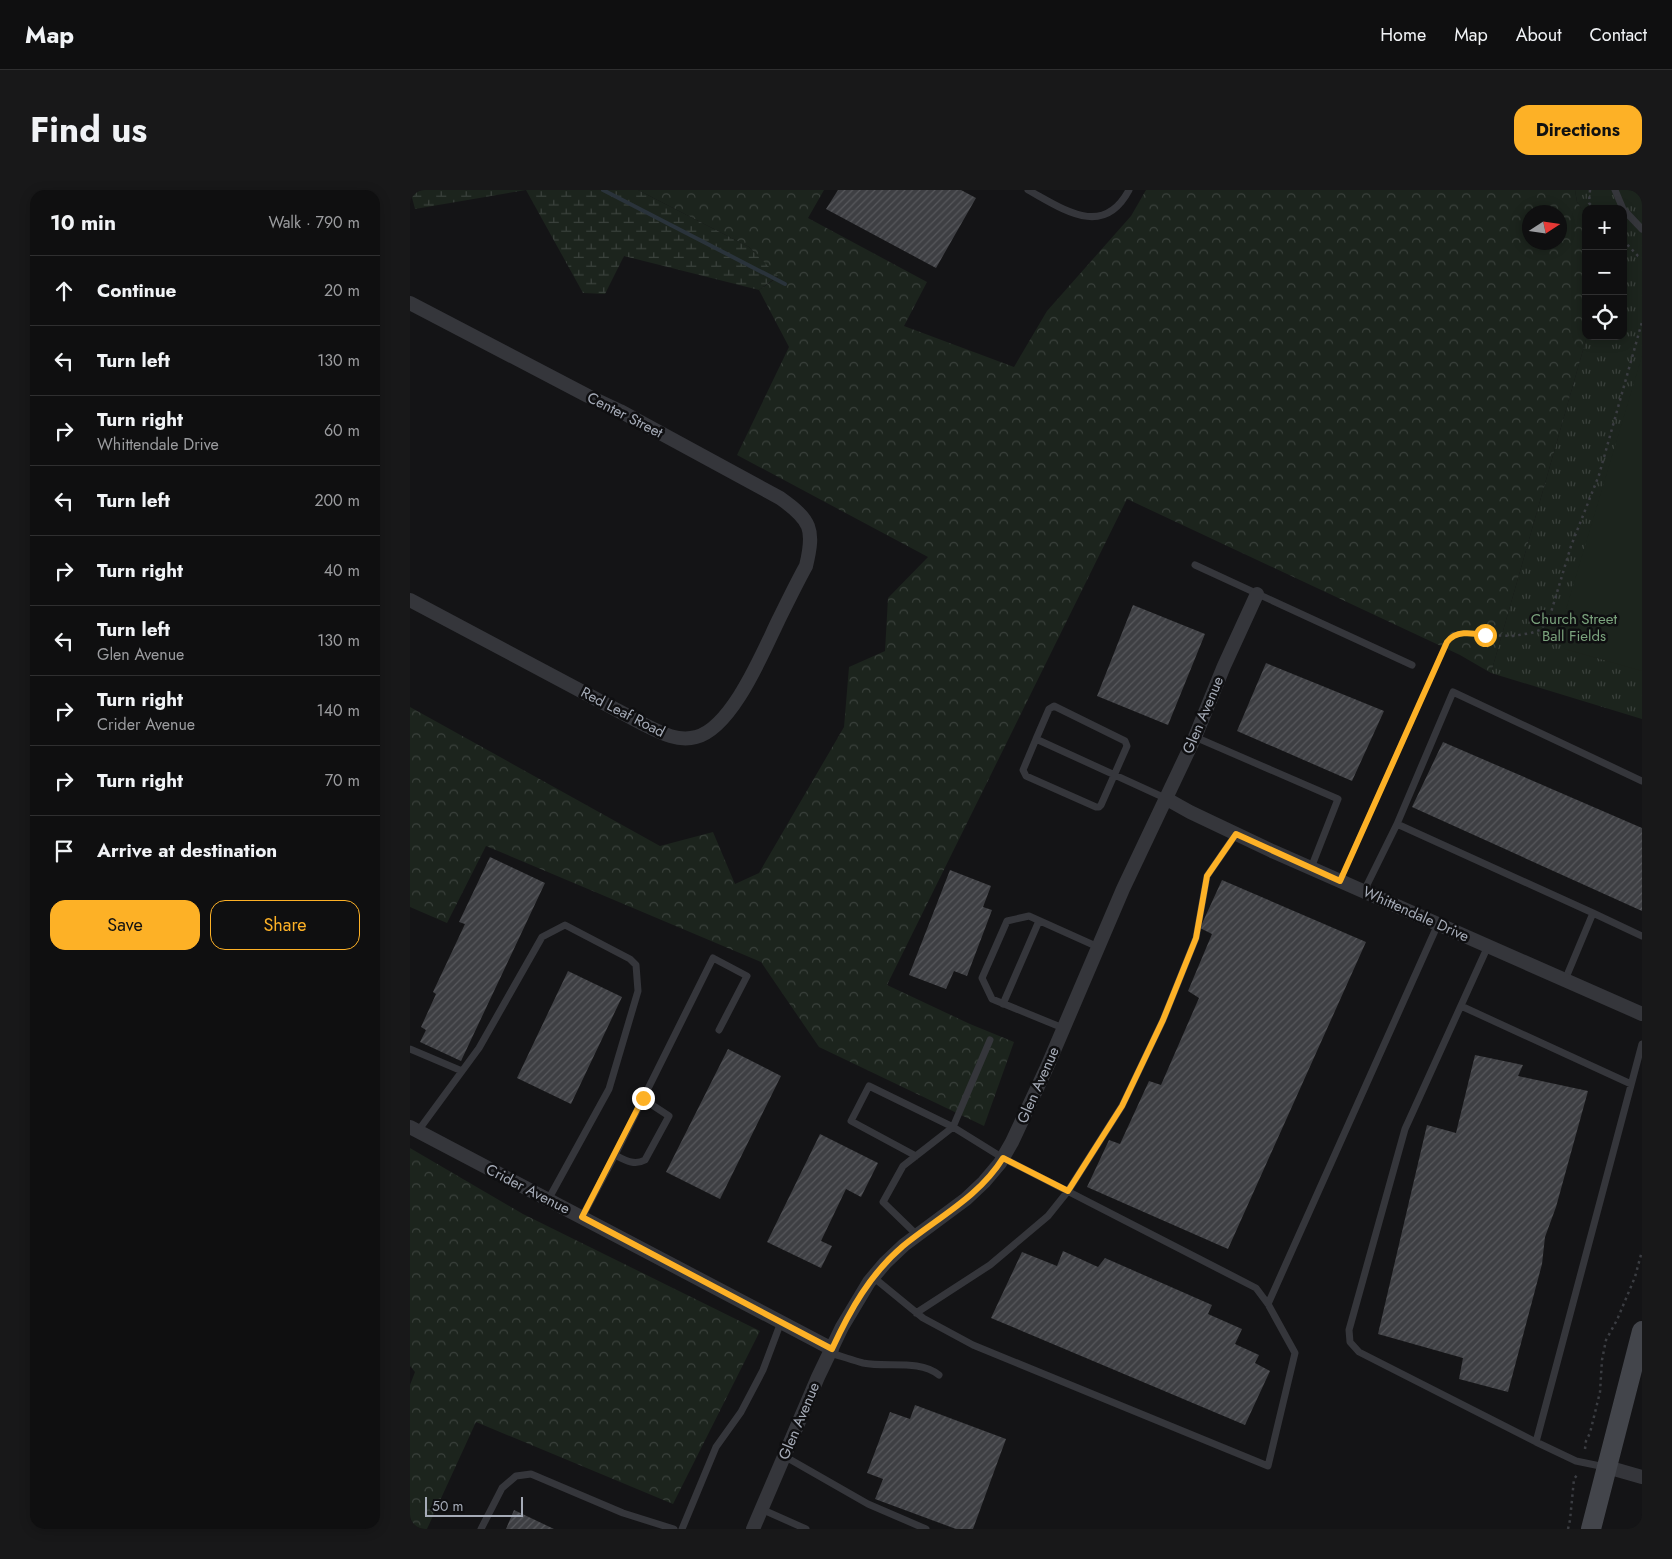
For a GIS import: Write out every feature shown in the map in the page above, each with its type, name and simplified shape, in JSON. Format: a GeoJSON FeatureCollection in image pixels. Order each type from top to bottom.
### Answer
{"type":"FeatureCollection","features":[{"type":"Feature","properties":{"kind":"main road"},"geometry":{"type":"LineString","coordinates":[[1591,1529],[1642,1331]]}},
{"type":"Feature","properties":{"kind":"street","name":"Center Street"},"geometry":{"type":"LineString","coordinates":[[410,303],[620,411],[780,498],[801,514],[809,525],[811,538],[810,552]]}},
{"type":"Feature","properties":{"kind":"street","name":"Red Leaf Road"},"geometry":{"type":"LineString","coordinates":[[410,600],[645,725],[674,738],[686,739],[698,737],[710,730],[722,718],[747,684],[806,566],[810,552]]}},
{"type":"Feature","properties":{"kind":"street","name":"Glen Avenue"},"geometry":{"type":"LineString","coordinates":[[753,1529],[830,1351],[855,1304],[873,1277],[885,1262],[966,1199],[984,1182],[1003,1158],[1024,1118],[1123,889],[1194,737],[1257,594]]}},
{"type":"Feature","properties":{"kind":"street","name":"Whittendale Drive"},"geometry":{"type":"LineString","coordinates":[[1166,798],[1236,834],[1642,1014]]}},
{"type":"Feature","properties":{"kind":"street","name":"Crider Avenue"},"geometry":{"type":"LineString","coordinates":[[414,1129],[782,1322],[830,1351]]}},
{"type":"Feature","properties":{"kind":"street"},"geometry":{"type":"LineString","coordinates":[[1607,1467],[1642,1477]]}},
{"type":"Feature","properties":{"kind":"lane"},"geometry":{"type":"LineString","coordinates":[[1028,190],[1073,214],[1100,216],[1113,212],[1129,190]]}},
{"type":"Feature","properties":{"kind":"lane"},"geometry":{"type":"LineString","coordinates":[[1615,190],[1621,205]]}},
{"type":"Feature","properties":{"kind":"lane"},"geometry":{"type":"LineString","coordinates":[[1627,213],[1642,229]]}},
{"type":"Feature","properties":{"kind":"lane"},"geometry":{"type":"LineString","coordinates":[[1195,566],[1412,665]]}},
{"type":"Feature","properties":{"kind":"lane"},"geometry":{"type":"LineString","coordinates":[[1364,891],[1397,824],[1454,692],[1642,781]]}},
{"type":"Feature","properties":{"kind":"lane"},"geometry":{"type":"LineString","coordinates":[[1054,706],[1125,741],[1127,746],[1099,807],[1024,774],[1023,770],[1036,739],[1049,709],[1054,706]]}},
{"type":"Feature","properties":{"kind":"lane"},"geometry":{"type":"LineString","coordinates":[[1194,737],[1338,799],[1311,868]]}},
{"type":"Feature","properties":{"kind":"lane"},"geometry":{"type":"LineString","coordinates":[[1036,739],[1166,798]]}},
{"type":"Feature","properties":{"kind":"lane"},"geometry":{"type":"LineString","coordinates":[[1397,824],[1642,936]]}},
{"type":"Feature","properties":{"kind":"lane"},"geometry":{"type":"LineString","coordinates":[[916,1313],[990,1265],[1048,1216],[1068,1191],[1122,1106],[1163,1020],[1196,938],[1207,876],[1236,834]]}},
{"type":"Feature","properties":{"kind":"lane"},"geometry":{"type":"LineString","coordinates":[[1564,980],[1593,912]]}},
{"type":"Feature","properties":{"kind":"lane"},"geometry":{"type":"LineString","coordinates":[[1063,1028],[992,999],[982,978],[1007,920],[1029,916],[1098,947]]}},
{"type":"Feature","properties":{"kind":"lane"},"geometry":{"type":"LineString","coordinates":[[1003,1004],[1040,921]]}},
{"type":"Feature","properties":{"kind":"lane"},"geometry":{"type":"LineString","coordinates":[[1268,1304],[1438,924]]}},
{"type":"Feature","properties":{"kind":"lane"},"geometry":{"type":"LineString","coordinates":[[414,1129],[479,1048],[542,937],[565,925],[630,959],[636,965],[638,991],[610,1088],[548,1200]]}},
{"type":"Feature","properties":{"kind":"lane"},"geometry":{"type":"LineString","coordinates":[[1488,946],[1405,1129],[1349,1330],[1350,1342],[1359,1352],[1536,1442],[1576,1460],[1607,1467]]}},
{"type":"Feature","properties":{"kind":"lane"},"geometry":{"type":"LineString","coordinates":[[582,1217],[713,958],[747,976],[719,1030]]}},
{"type":"Feature","properties":{"kind":"lane"},"geometry":{"type":"LineString","coordinates":[[1461,1006],[1631,1084]]}},
{"type":"Feature","properties":{"kind":"lane"},"geometry":{"type":"LineString","coordinates":[[917,1236],[883,1202],[903,1166],[953,1127],[990,1040]]}},
{"type":"Feature","properties":{"kind":"lane"},"geometry":{"type":"LineString","coordinates":[[1536,1442],[1642,1044]]}},
{"type":"Feature","properties":{"kind":"lane"},"geometry":{"type":"LineString","coordinates":[[410,1049],[462,1071]]}},
{"type":"Feature","properties":{"kind":"lane"},"geometry":{"type":"LineString","coordinates":[[873,1277],[923,1318],[973,1345],[1268,1466],[1295,1353],[1268,1304],[1256,1288],[1003,1158],[953,1127],[869,1086],[851,1121],[916,1156]]}},
{"type":"Feature","properties":{"kind":"lane"},"geometry":{"type":"LineString","coordinates":[[615,1155],[633,1163],[640,1163],[645,1160],[669,1116],[643,1098]]}},
{"type":"Feature","properties":{"kind":"lane"},"geometry":{"type":"LineString","coordinates":[[682,1529],[716,1447],[741,1412],[762,1370],[782,1322]]}},
{"type":"Feature","properties":{"kind":"lane"},"geometry":{"type":"LineString","coordinates":[[830,1351],[864,1363],[932,1369],[939,1375]]}},
{"type":"Feature","properties":{"kind":"lane"},"geometry":{"type":"LineString","coordinates":[[784,1456],[868,1504],[926,1529]]}},
{"type":"Feature","properties":{"kind":"lane"},"geometry":{"type":"LineString","coordinates":[[481,1529],[502,1488],[516,1476],[531,1474],[623,1513],[674,1529]]}},
{"type":"Feature","properties":{"kind":"lane"},"geometry":{"type":"LineString","coordinates":[[761,1509],[806,1529]]}},
{"type":"Feature","properties":{"kind":"path"},"geometry":{"type":"LineString","coordinates":[[1590,190],[1589,203],[1591,205]]}},
{"type":"Feature","properties":{"kind":"path"},"geometry":{"type":"LineString","coordinates":[[1627,244],[1638,256],[1642,257]]}},
{"type":"Feature","properties":{"kind":"path"},"geometry":{"type":"LineString","coordinates":[[1340,881],[1451,636],[1471,633],[1500,636],[1531,633],[1540,630],[1549,619],[1571,546],[1599,474],[1642,322]]}},
{"type":"Feature","properties":{"kind":"path"},"geometry":{"type":"LineString","coordinates":[[1585,1449],[1600,1392],[1602,1360],[1606,1340],[1617,1320],[1635,1277],[1642,1251]]}},
{"type":"Feature","properties":{"kind":"path"},"geometry":{"type":"LineString","coordinates":[[1568,1529],[1574,1479],[1578,1475]]}},
{"type":"Feature","properties":{"kind":"green space"},"geometry":{"type":"Polygon","coordinates":[[[410,190],[526,190],[415,209],[410,190]]]}},
{"type":"Feature","properties":{"kind":"green space"},"geometry":{"type":"Polygon","coordinates":[[[526,190],[638,190],[749,247],[778,276],[759,290],[624,256],[605,294],[583,293],[526,190]]]}},
{"type":"Feature","properties":{"kind":"green space"},"geometry":{"type":"Polygon","coordinates":[[[638,190],[824,190],[808,218],[927,282],[904,326],[1014,367],[1047,311],[1131,216],[1146,190],[1575,190],[1577,202],[1582,209],[1582,340],[1586,340],[1491,673],[1460,655],[1127,499],[887,985],[970,1024],[1014,1042],[984,1126],[819,1047],[761,962],[486,846],[447,923],[410,907],[410,707],[660,846],[713,832],[735,884],[759,873],[844,727],[849,667],[885,651],[888,598],[928,557],[737,455],[789,347],[759,290],[778,277],[749,247],[638,190]]]}},
{"type":"Feature","properties":{"kind":"green space","name":"Church Street Ball Fields"},"geometry":{"type":"Polygon","coordinates":[[[1575,190],[1642,190],[1642,719],[1491,673],[1586,340],[1627,340],[1627,205],[1582,205],[1582,209],[1577,202],[1575,190]]]}},
{"type":"Feature","properties":{"kind":"green space"},"geometry":{"type":"Polygon","coordinates":[[[1642,356],[1642,671],[1565,649],[1558,636],[1642,356]]]}},
{"type":"Feature","properties":{"kind":"green space"},"geometry":{"type":"Polygon","coordinates":[[[410,1148],[523,1214],[760,1331],[673,1504],[476,1422],[427,1529],[410,1529],[410,1385],[415,1372],[410,1366],[410,1148]]]}},
{"type":"Feature","properties":{"kind":"building"},"geometry":{"type":"Polygon","coordinates":[[[838,190],[961,190],[976,198],[936,268],[826,209],[838,190]]]}},
{"type":"Feature","properties":{"kind":"building"},"geometry":{"type":"Polygon","coordinates":[[[1133,605],[1205,634],[1168,725],[1097,696],[1133,605]]]}},
{"type":"Feature","properties":{"kind":"building"},"geometry":{"type":"Polygon","coordinates":[[[1266,663],[1384,711],[1352,781],[1237,731],[1266,663]]]}},
{"type":"Feature","properties":{"kind":"building"},"geometry":{"type":"Polygon","coordinates":[[[1443,742],[1642,828],[1642,911],[1412,807],[1443,742]]]}},
{"type":"Feature","properties":{"kind":"building"},"geometry":{"type":"Polygon","coordinates":[[[490,857],[545,883],[461,1061],[420,1042],[426,1030],[421,1027],[436,994],[433,992],[465,924],[459,922],[490,857]]]}},
{"type":"Feature","properties":{"kind":"building"},"geometry":{"type":"Polygon","coordinates":[[[950,870],[991,886],[983,907],[992,910],[967,976],[954,971],[946,989],[909,975],[950,870]]]}},
{"type":"Feature","properties":{"kind":"building"},"geometry":{"type":"Polygon","coordinates":[[[1222,880],[1366,942],[1228,1249],[1087,1187],[1109,1140],[1120,1144],[1149,1081],[1161,1085],[1199,998],[1188,991],[1212,934],[1200,928],[1222,880]]]}},
{"type":"Feature","properties":{"kind":"building"},"geometry":{"type":"Polygon","coordinates":[[[568,971],[622,997],[571,1104],[517,1078],[568,971]]]}},
{"type":"Feature","properties":{"kind":"building"},"geometry":{"type":"Polygon","coordinates":[[[728,1049],[781,1076],[720,1199],[666,1172],[728,1049]]]}},
{"type":"Feature","properties":{"kind":"building"},"geometry":{"type":"Polygon","coordinates":[[[1475,1055],[1523,1065],[1518,1076],[1588,1091],[1556,1207],[1545,1237],[1542,1264],[1508,1392],[1459,1379],[1463,1358],[1378,1334],[1427,1125],[1456,1133],[1475,1055]]]}},
{"type":"Feature","properties":{"kind":"building"},"geometry":{"type":"Polygon","coordinates":[[[820,1134],[878,1163],[861,1197],[846,1189],[821,1241],[832,1246],[821,1268],[767,1242],[820,1134]]]}},
{"type":"Feature","properties":{"kind":"building"},"geometry":{"type":"Polygon","coordinates":[[[1063,1251],[1098,1267],[1105,1258],[1212,1305],[1208,1314],[1242,1329],[1235,1344],[1259,1355],[1255,1363],[1270,1371],[1245,1425],[991,1318],[1022,1252],[1057,1266],[1063,1251]]]}},
{"type":"Feature","properties":{"kind":"building"},"geometry":{"type":"Polygon","coordinates":[[[915,1405],[1006,1439],[973,1529],[956,1529],[875,1499],[883,1479],[867,1473],[890,1412],[910,1419],[915,1405]]]}},
{"type":"Feature","properties":{"kind":"building"},"geometry":{"type":"Polygon","coordinates":[[[514,1510],[554,1529],[506,1529],[514,1510]]]}},
{"type":"Feature","properties":{"kind":"waterway"},"geometry":{"type":"LineString","coordinates":[[603,190],[785,284]]}},
{"type":"Feature","properties":{"kind":"route"},"geometry":{"type":"LineString","coordinates":[[643,1098],[582,1217],[832,1349],[855,1304],[885,1262],[904,1245],[966,1199],[984,1182],[1003,1158],[1068,1191],[1122,1106],[1163,1020],[1196,938],[1207,876],[1236,834],[1340,881],[1447,642],[1451,636],[1458,634],[1485,635]]}}]}
